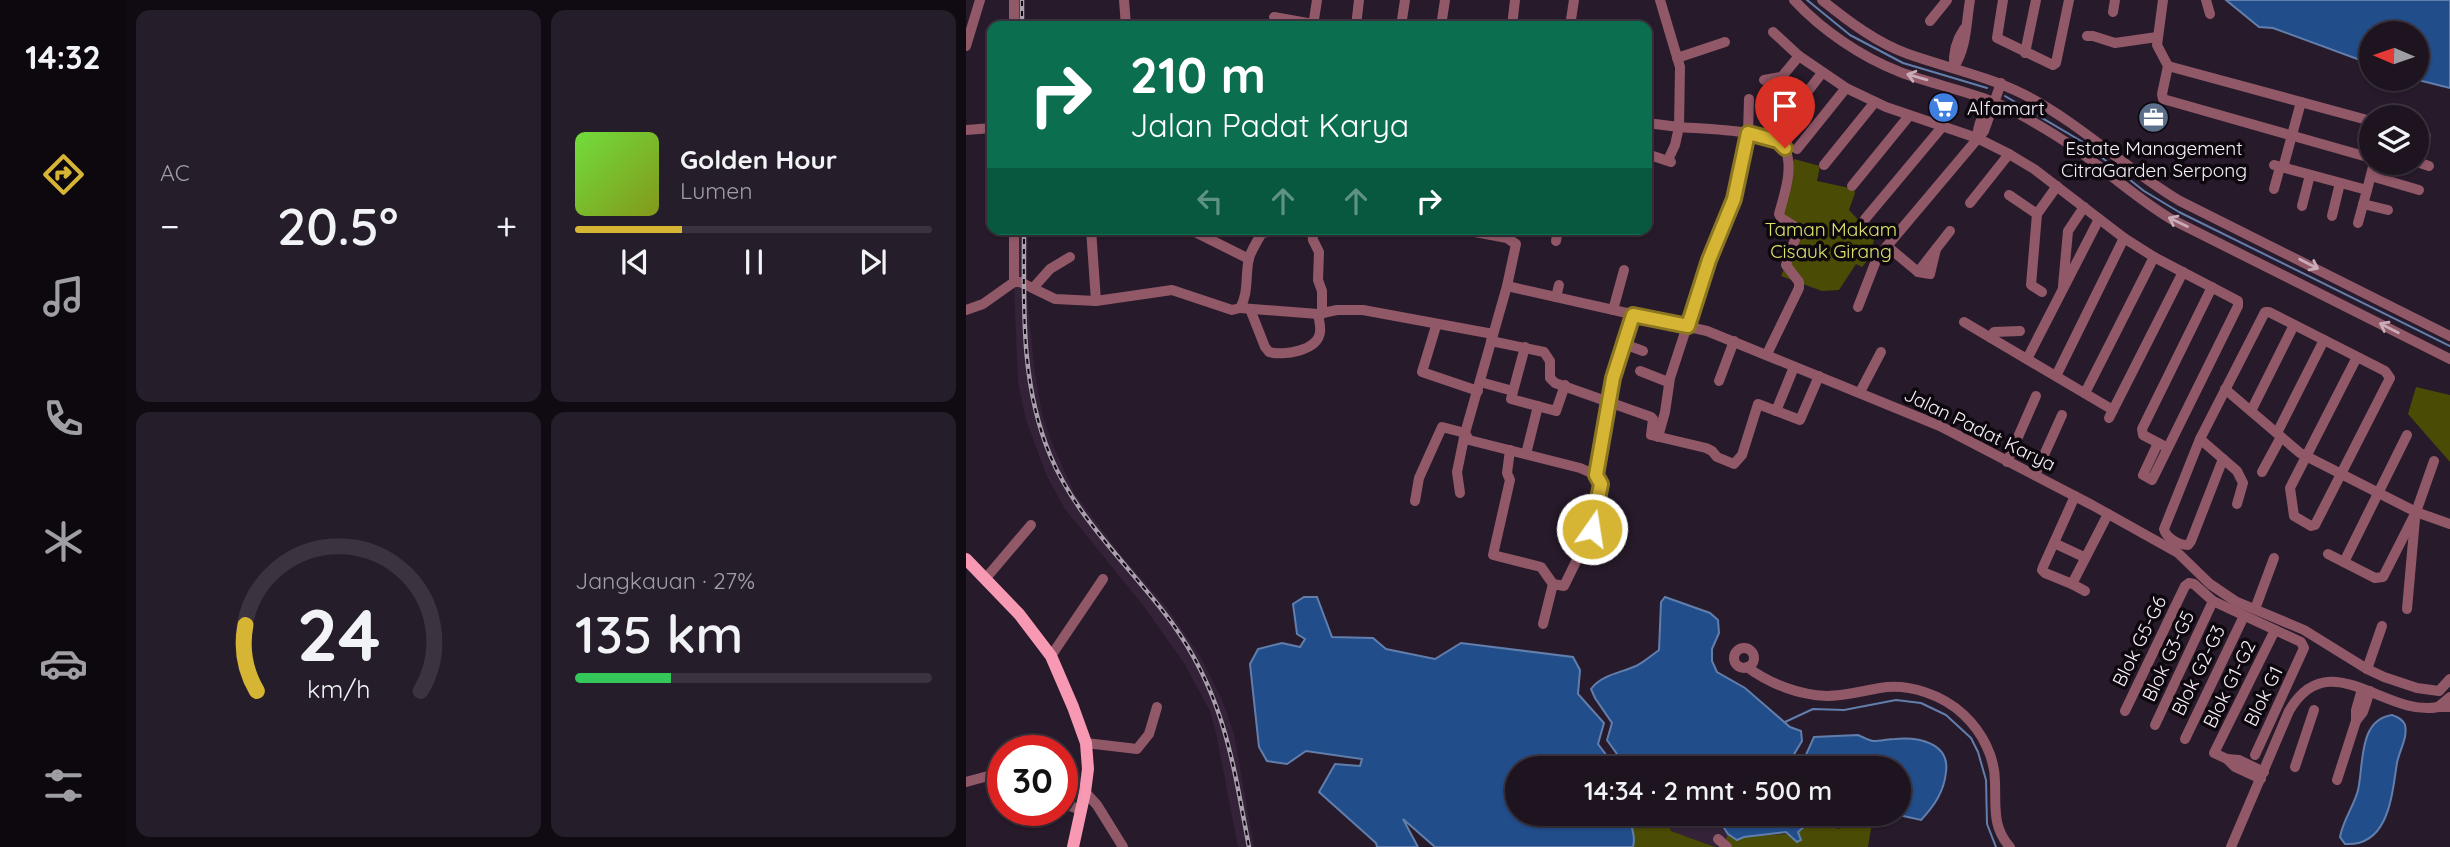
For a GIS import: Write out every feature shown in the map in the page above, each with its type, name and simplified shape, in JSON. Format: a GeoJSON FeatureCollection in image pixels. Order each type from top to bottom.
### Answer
{"type":"FeatureCollection","features":[{"type":"Feature","properties":{"kind":"main road"},"geometry":{"type":"LineString","coordinates":[[966,559],[1019,614],[1051,656],[1086,743],[1086,792],[1073,847]]}},
{"type":"Feature","properties":{"kind":"street"},"geometry":{"type":"LineString","coordinates":[[966,46],[980,0]]}},
{"type":"Feature","properties":{"kind":"street"},"geometry":{"type":"LineString","coordinates":[[1014,0],[1014,21]]}},
{"type":"Feature","properties":{"kind":"street"},"geometry":{"type":"LineString","coordinates":[[1124,0],[1126,21]]}},
{"type":"Feature","properties":{"kind":"street"},"geometry":{"type":"LineString","coordinates":[[1314,21],[1317,0]]}},
{"type":"Feature","properties":{"kind":"street"},"geometry":{"type":"LineString","coordinates":[[1357,21],[1359,0]]}},
{"type":"Feature","properties":{"kind":"street"},"geometry":{"type":"LineString","coordinates":[[1402,21],[1405,0]]}},
{"type":"Feature","properties":{"kind":"street"},"geometry":{"type":"LineString","coordinates":[[1442,21],[1445,0]]}},
{"type":"Feature","properties":{"kind":"street"},"geometry":{"type":"LineString","coordinates":[[1513,21],[1515,0]]}},
{"type":"Feature","properties":{"kind":"street"},"geometry":{"type":"LineString","coordinates":[[1571,21],[1574,0]]}},
{"type":"Feature","properties":{"kind":"street"},"geometry":{"type":"LineString","coordinates":[[1652,156],[1670,161],[1679,127],[1681,83],[1677,58],[1660,0]]}},
{"type":"Feature","properties":{"kind":"street"},"geometry":{"type":"LineString","coordinates":[[1794,0],[1845,43],[1887,66],[1993,101],[2019,114],[2076,149],[2140,200],[2171,219],[2450,359]]}},
{"type":"Feature","properties":{"kind":"street"},"geometry":{"type":"LineString","coordinates":[[1822,0],[1855,26],[1906,54],[2001,83],[2029,97],[2087,133],[2150,183],[2180,201],[2450,336]]}},
{"type":"Feature","properties":{"kind":"street"},"geometry":{"type":"LineString","coordinates":[[1930,21],[1948,0]]}},
{"type":"Feature","properties":{"kind":"street"},"geometry":{"type":"LineString","coordinates":[[1954,67],[1953,55],[1958,38],[1965,29],[1970,0]]}},
{"type":"Feature","properties":{"kind":"street"},"geometry":{"type":"LineString","coordinates":[[2003,0],[1996,36],[1999,41],[2053,65],[2056,63],[2068,0]]}},
{"type":"Feature","properties":{"kind":"street"},"geometry":{"type":"LineString","coordinates":[[2025,53],[2036,0]]}},
{"type":"Feature","properties":{"kind":"street"},"geometry":{"type":"LineString","coordinates":[[2113,12],[2115,0]]}},
{"type":"Feature","properties":{"kind":"street"},"geometry":{"type":"LineString","coordinates":[[2163,0],[2157,37],[2157,45],[2168,65],[2163,99],[2359,157]]}},
{"type":"Feature","properties":{"kind":"street"},"geometry":{"type":"LineString","coordinates":[[2206,0],[2210,14]]}},
{"type":"Feature","properties":{"kind":"street"},"geometry":{"type":"LineString","coordinates":[[1274,17],[1294,21]]}},
{"type":"Feature","properties":{"kind":"street"},"geometry":{"type":"LineString","coordinates":[[1773,32],[1822,73],[1846,88],[1909,116],[1977,138],[2009,154],[2057,186],[2124,239],[2154,257],[2212,286],[2236,299],[2238,306],[2163,445],[2143,435],[2141,429],[2212,286]]}},
{"type":"Feature","properties":{"kind":"street"},"geometry":{"type":"LineString","coordinates":[[2087,36],[2115,43],[2157,37]]}},
{"type":"Feature","properties":{"kind":"street"},"geometry":{"type":"LineString","coordinates":[[1677,58],[1725,42]]}},
{"type":"Feature","properties":{"kind":"street"},"geometry":{"type":"LineString","coordinates":[[1769,92],[1799,55]]}},
{"type":"Feature","properties":{"kind":"street"},"geometry":{"type":"LineString","coordinates":[[2168,65],[2359,118]]}},
{"type":"Feature","properties":{"kind":"street"},"geometry":{"type":"LineString","coordinates":[[1782,126],[1822,73]]}},
{"type":"Feature","properties":{"kind":"street"},"geometry":{"type":"LineString","coordinates":[[1764,80],[1781,77]]}},
{"type":"Feature","properties":{"kind":"street"},"geometry":{"type":"LineString","coordinates":[[1858,307],[1877,258],[1977,138],[1985,110],[1993,101],[2001,83]]}},
{"type":"Feature","properties":{"kind":"street"},"geometry":{"type":"LineString","coordinates":[[1797,149],[1846,88]]}},
{"type":"Feature","properties":{"kind":"street"},"geometry":{"type":"LineString","coordinates":[[1658,437],[1665,412],[1668,382],[1709,260],[1734,199],[1748,133],[1749,99]]}},
{"type":"Feature","properties":{"kind":"street"},"geometry":{"type":"LineString","coordinates":[[1824,165],[1875,102]]}},
{"type":"Feature","properties":{"kind":"street"},"geometry":{"type":"LineString","coordinates":[[2274,189],[2301,103]]}},
{"type":"Feature","properties":{"kind":"street"},"geometry":{"type":"LineString","coordinates":[[1852,186],[1909,116]]}},
{"type":"Feature","properties":{"kind":"street"},"geometry":{"type":"LineString","coordinates":[[1652,124],[1748,133],[1778,141],[1785,148],[1788,158],[1787,182],[1779,214],[1798,231],[1786,265],[1799,282],[1798,293],[1768,354]]}},
{"type":"Feature","properties":{"kind":"street"},"geometry":{"type":"LineString","coordinates":[[1865,219],[1942,127]]}},
{"type":"Feature","properties":{"kind":"street"},"geometry":{"type":"LineString","coordinates":[[966,130],[987,128]]}},
{"type":"Feature","properties":{"kind":"street"},"geometry":{"type":"LineString","coordinates":[[1970,203],[2009,154]]}},
{"type":"Feature","properties":{"kind":"street"},"geometry":{"type":"LineString","coordinates":[[2279,167],[2367,190]]}},
{"type":"Feature","properties":{"kind":"street"},"geometry":{"type":"LineString","coordinates":[[2302,206],[2310,175]]}},
{"type":"Feature","properties":{"kind":"street"},"geometry":{"type":"LineString","coordinates":[[2358,223],[2371,176],[2419,190]]}},
{"type":"Feature","properties":{"kind":"street"},"geometry":{"type":"LineString","coordinates":[[2332,216],[2340,183]]}},
{"type":"Feature","properties":{"kind":"street"},"geometry":{"type":"LineString","coordinates":[[2042,292],[2031,285],[2037,214],[2057,186]]}},
{"type":"Feature","properties":{"kind":"street"},"geometry":{"type":"LineString","coordinates":[[2010,195],[2037,214]]}},
{"type":"Feature","properties":{"kind":"street"},"geometry":{"type":"LineString","coordinates":[[2364,204],[2388,209]]}},
{"type":"Feature","properties":{"kind":"street"},"geometry":{"type":"LineString","coordinates":[[2062,291],[2068,231],[2084,207]]}},
{"type":"Feature","properties":{"kind":"street"},"geometry":{"type":"LineString","coordinates":[[2027,359],[2099,219]]}},
{"type":"Feature","properties":{"kind":"street"},"geometry":{"type":"LineString","coordinates":[[1887,246],[1918,272],[1950,231]]}},
{"type":"Feature","properties":{"kind":"street"},"geometry":{"type":"LineString","coordinates":[[2239,251],[2248,233]]}},
{"type":"Feature","properties":{"kind":"street"},"geometry":{"type":"LineString","coordinates":[[1014,235],[1014,282]]}},
{"type":"Feature","properties":{"kind":"street"},"geometry":{"type":"LineString","coordinates":[[1091,235],[1096,301]]}},
{"type":"Feature","properties":{"kind":"street"},"geometry":{"type":"LineString","coordinates":[[1201,235],[1249,259]]}},
{"type":"Feature","properties":{"kind":"street"},"geometry":{"type":"LineString","coordinates":[[1259,235],[1249,259],[1245,308],[1265,347],[1269,352],[1277,354],[1298,351],[1315,342],[1320,331],[1322,291],[1318,280],[1319,252],[1313,235]]}},
{"type":"Feature","properties":{"kind":"street"},"geometry":{"type":"LineString","coordinates":[[1460,493],[1457,472],[1465,433],[1507,286],[1516,244],[1509,235]]}},
{"type":"Feature","properties":{"kind":"street"},"geometry":{"type":"LineString","coordinates":[[1556,241],[1557,235]]}},
{"type":"Feature","properties":{"kind":"street"},"geometry":{"type":"LineString","coordinates":[[2056,376],[2124,239]]}},
{"type":"Feature","properties":{"kind":"street"},"geometry":{"type":"LineString","coordinates":[[1034,287],[1050,269],[1070,257]]}},
{"type":"Feature","properties":{"kind":"street"},"geometry":{"type":"LineString","coordinates":[[2085,393],[2154,257]]}},
{"type":"Feature","properties":{"kind":"street"},"geometry":{"type":"LineString","coordinates":[[1613,310],[1624,270]]}},
{"type":"Feature","properties":{"kind":"street"},"geometry":{"type":"LineString","coordinates":[[1964,322],[2085,393],[2111,414],[2183,272]]}},
{"type":"Feature","properties":{"kind":"street"},"geometry":{"type":"LineString","coordinates":[[966,310],[983,304],[1014,282],[1024,282],[1055,299],[1096,301],[1166,290],[1178,291],[1232,310],[1245,308],[1320,314],[1337,310],[1363,310],[1545,352],[1550,361],[1550,378],[1555,383],[1651,417],[1651,435],[1706,448],[1717,457],[1734,464],[1742,455],[1758,404],[1800,420],[1819,376]]}},
{"type":"Feature","properties":{"kind":"street"},"geometry":{"type":"LineString","coordinates":[[1556,297],[1559,285]]}},
{"type":"Feature","properties":{"kind":"street","name":"Jalan Padat Karya"},"geometry":{"type":"LineString","coordinates":[[1507,286],[1688,326],[1768,354],[1860,392],[1940,426],[2108,514],[2178,553],[2217,589],[2235,601],[2304,630],[2367,668],[2409,686],[2439,691],[2450,678]]}},
{"type":"Feature","properties":{"kind":"street"},"geometry":{"type":"LineString","coordinates":[[2223,459],[2191,541],[2188,545],[2182,545],[2167,536],[2164,529],[2200,439],[2265,312],[2269,312],[2385,371],[2390,378],[2315,525],[2311,526],[2296,518],[2290,488],[2357,357]]}},
{"type":"Feature","properties":{"kind":"street"},"geometry":{"type":"LineString","coordinates":[[1596,475],[1613,378],[1633,315]]}},
{"type":"Feature","properties":{"kind":"street"},"geometry":{"type":"LineString","coordinates":[[2251,411],[2294,325]]}},
{"type":"Feature","properties":{"kind":"street"},"geometry":{"type":"LineString","coordinates":[[1436,326],[1422,372],[1513,391]]}},
{"type":"Feature","properties":{"kind":"street"},"geometry":{"type":"LineString","coordinates":[[1991,338],[1994,332],[2020,331]]}},
{"type":"Feature","properties":{"kind":"street"},"geometry":{"type":"LineString","coordinates":[[2262,472],[2324,340]]}},
{"type":"Feature","properties":{"kind":"street"},"geometry":{"type":"LineString","coordinates":[[1719,381],[1734,341]]}},
{"type":"Feature","properties":{"kind":"street"},"geometry":{"type":"LineString","coordinates":[[1624,344],[1643,351]]}},
{"type":"Feature","properties":{"kind":"street"},"geometry":{"type":"LineString","coordinates":[[1525,347],[1511,399],[1556,411],[1564,386]]}},
{"type":"Feature","properties":{"kind":"street"},"geometry":{"type":"LineString","coordinates":[[1860,392],[1881,352]]}},
{"type":"Feature","properties":{"kind":"street"},"geometry":{"type":"LineString","coordinates":[[1776,411],[1794,367]]}},
{"type":"Feature","properties":{"kind":"street"},"geometry":{"type":"LineString","coordinates":[[1640,371],[1668,382]]}},
{"type":"Feature","properties":{"kind":"street"},"geometry":{"type":"LineString","coordinates":[[2225,389],[2306,456],[2416,512],[2450,524]]}},
{"type":"Feature","properties":{"kind":"street"},"geometry":{"type":"LineString","coordinates":[[2007,462],[2036,396]]}},
{"type":"Feature","properties":{"kind":"street"},"geometry":{"type":"LineString","coordinates":[[1526,454],[1538,406]]}},
{"type":"Feature","properties":{"kind":"street"},"geometry":{"type":"LineString","coordinates":[[2035,475],[2062,415]]}},
{"type":"Feature","properties":{"kind":"street"},"geometry":{"type":"LineString","coordinates":[[1415,501],[1419,478],[1442,428],[1465,433],[1469,440],[1510,450],[1526,454],[1580,468],[1596,475],[1601,484],[1592,529],[1564,586],[1553,584],[1541,567],[1493,554],[1510,480],[1507,473],[1510,450]]}},
{"type":"Feature","properties":{"kind":"street"},"geometry":{"type":"LineString","coordinates":[[2344,562],[2407,435]]}},
{"type":"Feature","properties":{"kind":"street"},"geometry":{"type":"LineString","coordinates":[[2200,439],[2237,471],[2243,483],[2237,504]]}},
{"type":"Feature","properties":{"kind":"street"},"geometry":{"type":"LineString","coordinates":[[2328,554],[2375,578],[2382,577],[2416,512],[2434,461]]}},
{"type":"Feature","properties":{"kind":"street"},"geometry":{"type":"LineString","coordinates":[[2074,496],[2042,570],[2085,591]]}},
{"type":"Feature","properties":{"kind":"street"},"geometry":{"type":"LineString","coordinates":[[2407,609],[2416,512]]}},
{"type":"Feature","properties":{"kind":"street"},"geometry":{"type":"LineString","coordinates":[[2072,584],[2108,514]]}},
{"type":"Feature","properties":{"kind":"street"},"geometry":{"type":"LineString","coordinates":[[2438,518],[2450,517]]}},
{"type":"Feature","properties":{"kind":"street"},"geometry":{"type":"LineString","coordinates":[[986,578],[1031,525]]}},
{"type":"Feature","properties":{"kind":"street"},"geometry":{"type":"LineString","coordinates":[[2054,543],[2084,557]]}},
{"type":"Feature","properties":{"kind":"street"},"geometry":{"type":"LineString","coordinates":[[2255,609],[2274,558]]}},
{"type":"Feature","properties":{"kind":"street"},"geometry":{"type":"LineString","coordinates":[[1051,656],[1103,579]]}},
{"type":"Feature","properties":{"kind":"street"},"geometry":{"type":"LineString","coordinates":[[1543,624],[1553,584]]}},
{"type":"Feature","properties":{"kind":"street","name":"Blok G5-G6"},"geometry":{"type":"LineString","coordinates":[[2125,710],[2185,586],[2194,584],[2213,601]]}},
{"type":"Feature","properties":{"kind":"street"},"geometry":{"type":"LineString","coordinates":[[2213,601],[2275,630]]}},
{"type":"Feature","properties":{"kind":"street","name":"Blok G3-G5"},"geometry":{"type":"LineString","coordinates":[[2155,725],[2213,601]]}},
{"type":"Feature","properties":{"kind":"street","name":"Blok G2-G3"},"geometry":{"type":"LineString","coordinates":[[2185,739],[2244,615]]}},
{"type":"Feature","properties":{"kind":"street"},"geometry":{"type":"LineString","coordinates":[[2367,668],[2382,626]]}},
{"type":"Feature","properties":{"kind":"street","name":"Blok G1"},"geometry":{"type":"LineString","coordinates":[[2255,755],[2304,652],[2301,642],[2275,630]]}},
{"type":"Feature","properties":{"kind":"street","name":"Blok G1-G2"},"geometry":{"type":"LineString","coordinates":[[2262,775],[2239,760],[2227,759],[2214,753],[2275,630]]}},
{"type":"Feature","properties":{"kind":"street"},"geometry":{"type":"LineString","coordinates":[[1747,667],[1783,687],[1804,693],[1827,696],[1883,687],[1904,687],[1926,692],[1962,713],[1976,727],[1993,762],[1994,818],[1999,832],[2010,847]]}},
{"type":"Feature","properties":{"kind":"street"},"geometry":{"type":"LineString","coordinates":[[2231,847],[2289,711],[2298,695],[2311,686],[2329,681],[2345,682],[2421,708],[2450,707]]}},
{"type":"Feature","properties":{"kind":"street"},"geometry":{"type":"LineString","coordinates":[[2337,780],[2356,721],[2363,712],[2366,690]]}},
{"type":"Feature","properties":{"kind":"street"},"geometry":{"type":"LineString","coordinates":[[2438,707],[2450,696]]}},
{"type":"Feature","properties":{"kind":"street"},"geometry":{"type":"LineString","coordinates":[[1086,743],[1137,749],[1149,734],[1157,707]]}},
{"type":"Feature","properties":{"kind":"street"},"geometry":{"type":"LineString","coordinates":[[2295,767],[2314,710]]}},
{"type":"Feature","properties":{"kind":"street"},"geometry":{"type":"LineString","coordinates":[[966,782],[987,776]]}},
{"type":"Feature","properties":{"kind":"street"},"geometry":{"type":"LineString","coordinates":[[1086,792],[1124,847]]}},
{"type":"Feature","properties":{"kind":"street"},"geometry":{"type":"LineString","coordinates":[[1718,839],[1727,847]]}},
{"type":"Feature","properties":{"kind":"shaded area"},"geometry":{"type":"Polygon","coordinates":[[[1015,235],[1028,235],[1027,295],[1034,366],[1042,414],[1054,448],[1075,494],[1120,554],[1168,609],[1200,656],[1222,700],[1234,734],[1254,847],[1238,847],[1210,711],[1184,663],[1142,604],[1065,509],[1047,476],[1026,420],[1018,382],[1015,235]]]}},
{"type":"Feature","properties":{"kind":"shaded area"},"geometry":{"type":"Polygon","coordinates":[[[1669,826],[1723,826],[1728,834],[1724,846],[1715,847],[1671,831],[1669,826]]]}},
{"type":"Feature","properties":{"kind":"green space","name":"Taman Makam Cisauk Girang"},"geometry":{"type":"Polygon","coordinates":[[[1794,159],[1820,166],[1817,181],[1854,189],[1849,210],[1874,240],[1871,249],[1875,251],[1862,267],[1856,264],[1839,290],[1822,291],[1781,276],[1800,229],[1777,213],[1794,159]]]}},
{"type":"Feature","properties":{"kind":"green space"},"geometry":{"type":"Polygon","coordinates":[[[2416,387],[2450,395],[2450,462],[2408,414],[2416,387]]]}},
{"type":"Feature","properties":{"kind":"green space"},"geometry":{"type":"Polygon","coordinates":[[[1631,826],[1669,826],[1671,831],[1715,847],[1633,847],[1631,826]]]}},
{"type":"Feature","properties":{"kind":"green space"},"geometry":{"type":"Polygon","coordinates":[[[1806,826],[1830,826],[1839,829],[1842,826],[1872,826],[1868,847],[1730,847],[1726,839],[1728,834],[1737,840],[1744,837],[1798,833],[1806,826]]]}},
{"type":"Feature","properties":{"kind":"water"},"geometry":{"type":"Polygon","coordinates":[[[2226,0],[2450,0],[2450,88],[2429,83],[2429,21],[2359,21],[2359,60],[2273,28],[2259,27],[2226,0]]]}},
{"type":"Feature","properties":{"kind":"water"},"geometry":{"type":"Polygon","coordinates":[[[1304,597],[1317,597],[1332,637],[1373,638],[1386,649],[1435,659],[1461,643],[1573,657],[1580,670],[1578,694],[1604,723],[1598,744],[1607,756],[1505,756],[1505,826],[1631,826],[1633,847],[1435,847],[1403,819],[1418,847],[1377,847],[1376,843],[1319,792],[1335,764],[1360,766],[1362,759],[1306,751],[1287,764],[1267,761],[1259,747],[1250,664],[1258,649],[1282,643],[1300,647],[1305,639],[1297,634],[1293,604],[1304,597]]]}},
{"type":"Feature","properties":{"kind":"water"},"geometry":{"type":"Polygon","coordinates":[[[1665,597],[1710,613],[1718,620],[1719,633],[1712,649],[1712,661],[1717,672],[1745,688],[1790,727],[1801,731],[1802,741],[1793,756],[1618,756],[1607,740],[1612,723],[1591,689],[1600,680],[1636,666],[1659,650],[1661,602],[1665,597]]]}},
{"type":"Feature","properties":{"kind":"water"},"geometry":{"type":"Polygon","coordinates":[[[2392,715],[2403,721],[2406,730],[2386,816],[2371,837],[2360,843],[2345,844],[2340,837],[2358,790],[2368,734],[2373,725],[2392,715]]]}},
{"type":"Feature","properties":{"kind":"water"},"geometry":{"type":"Polygon","coordinates":[[[1858,735],[1873,741],[1914,739],[1931,744],[1943,754],[1946,762],[1941,792],[1921,820],[1911,818],[1911,756],[1805,756],[1814,737],[1858,735]]]}},
{"type":"Feature","properties":{"kind":"water"},"geometry":{"type":"Polygon","coordinates":[[[1723,826],[1805,826],[1798,832],[1801,840],[1797,842],[1786,832],[1737,840],[1723,826]]]}},
{"type":"Feature","properties":{"kind":"waterway"},"geometry":{"type":"LineString","coordinates":[[1807,0],[1850,35],[1903,63],[1987,88]]}},
{"type":"Feature","properties":{"kind":"waterway"},"geometry":{"type":"LineString","coordinates":[[2005,96],[2081,141],[2144,191],[2179,212],[2450,346]]}},
{"type":"Feature","properties":{"kind":"waterway"},"geometry":{"type":"LineString","coordinates":[[1785,722],[1813,709],[1844,710],[1896,700],[1921,703],[1946,715],[1971,738],[1978,752],[1986,780],[1987,824],[1996,847]]}},
{"type":"Feature","properties":{"kind":"railway"},"geometry":{"type":"LineString","coordinates":[[1022,0],[1022,21]]}},
{"type":"Feature","properties":{"kind":"railway"},"geometry":{"type":"LineString","coordinates":[[1024,235],[1026,344],[1033,400],[1040,428],[1061,479],[1075,501],[1172,623],[1204,676],[1224,730],[1249,847]]}},
{"type":"Feature","properties":{"kind":"place","name":"Alfamart"},"geometry":{"type":"Point","coordinates":[1944,108]}},
{"type":"Feature","properties":{"kind":"place","name":"Estate Management CitraGarden Serpong"},"geometry":{"type":"Point","coordinates":[2154,117]}},
{"type":"Feature","properties":{"kind":"route"},"geometry":{"type":"LineString","coordinates":[[1592,529],[1601,484],[1601,479],[1596,475],[1613,378],[1633,315],[1688,326],[1709,260],[1737,190],[1748,133],[1778,141],[1785,148]]}}]}
